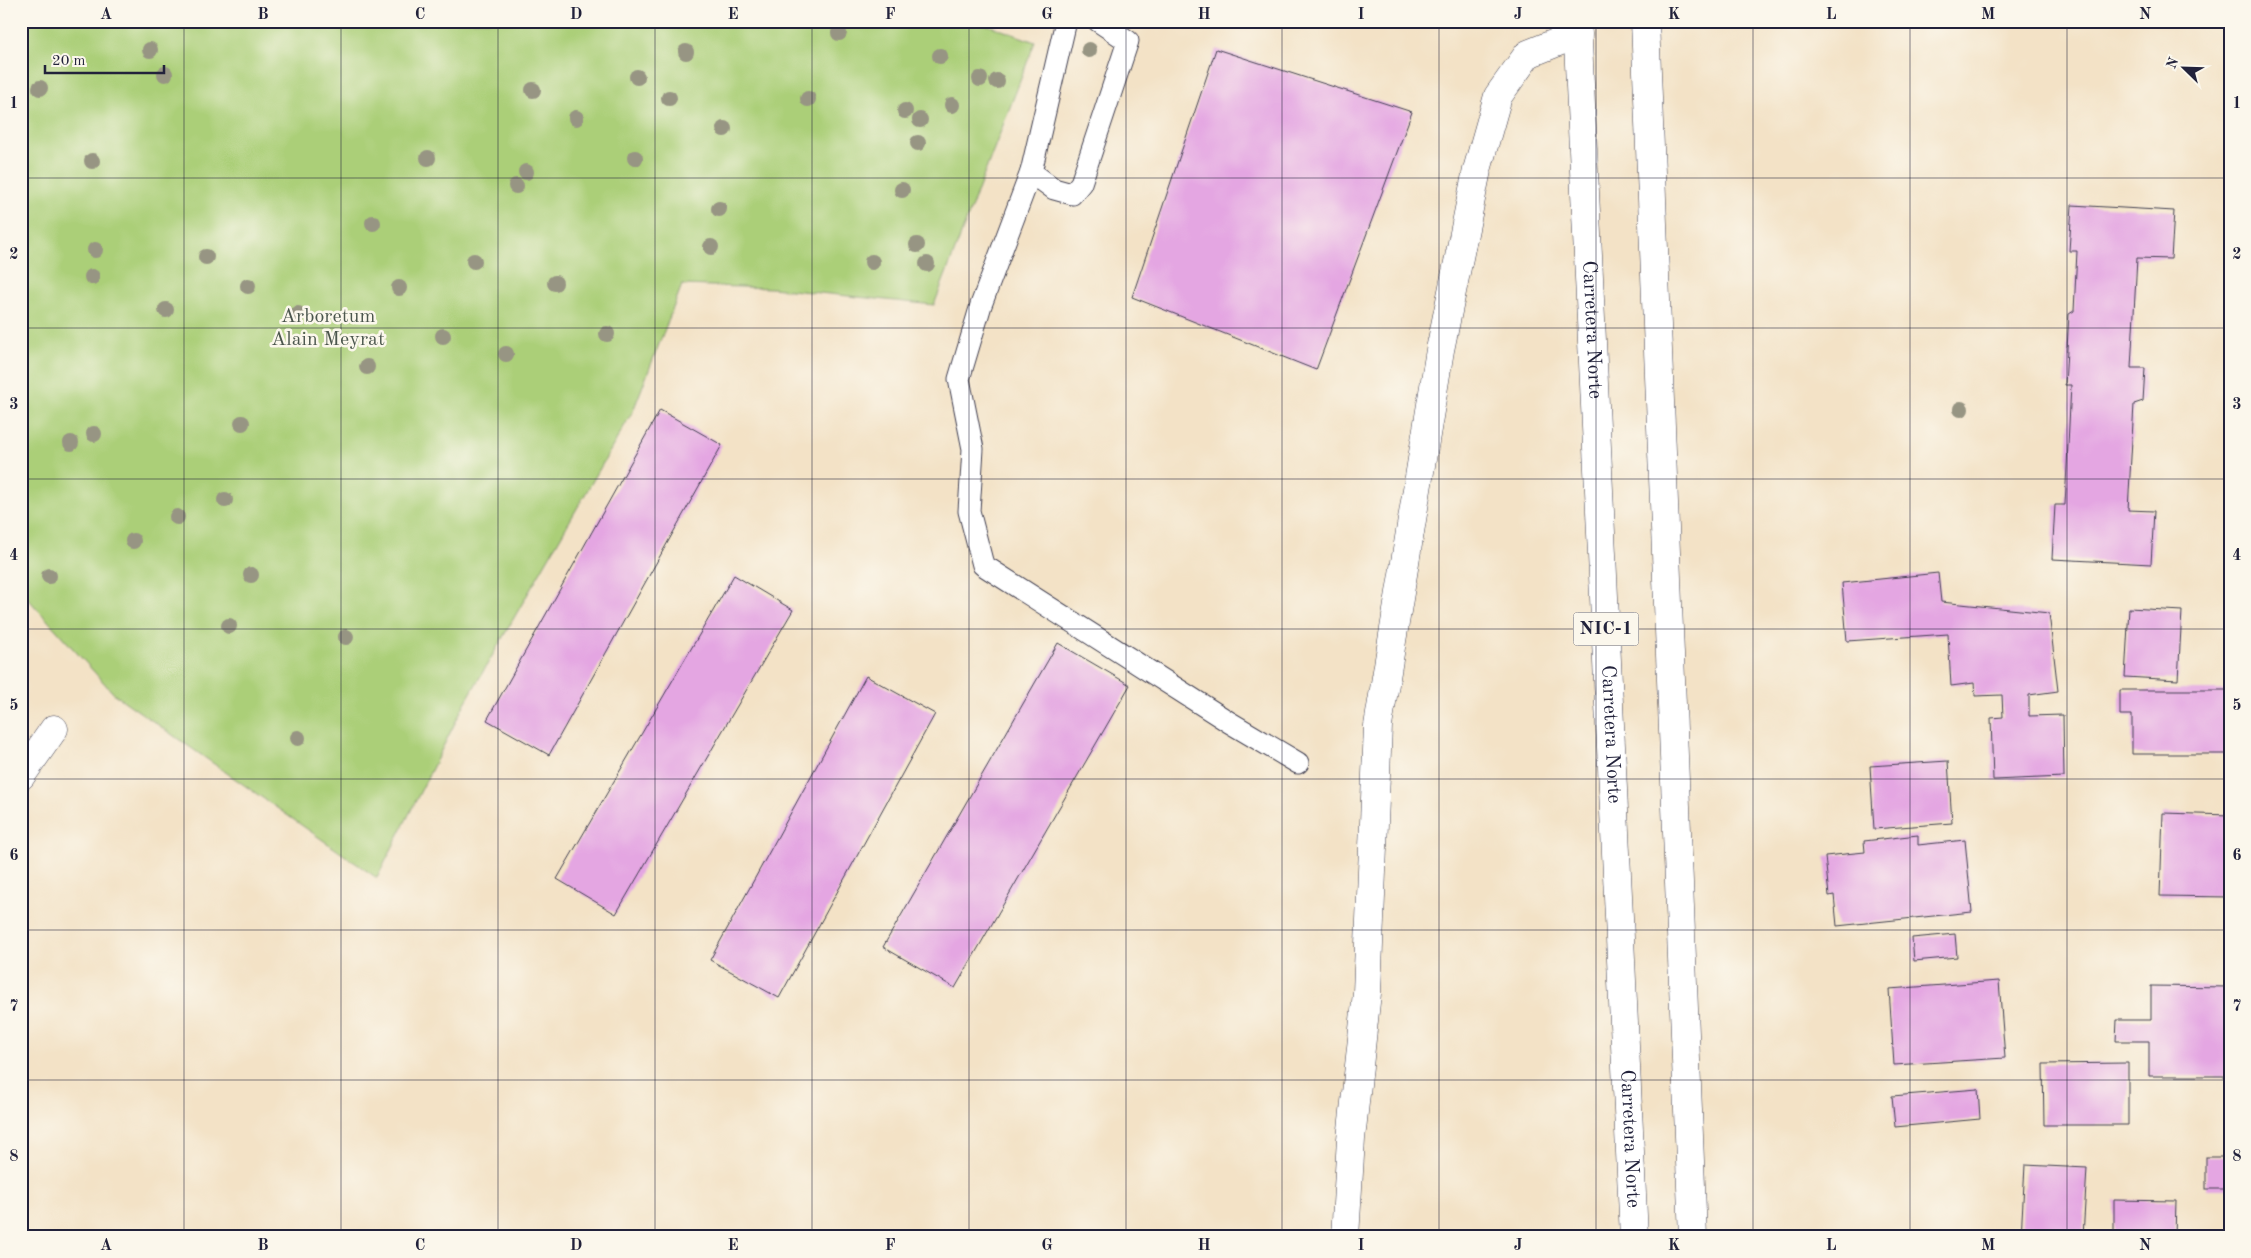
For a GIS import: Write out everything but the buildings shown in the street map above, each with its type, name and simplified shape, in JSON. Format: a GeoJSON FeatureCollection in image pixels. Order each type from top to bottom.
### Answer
{"type":"FeatureCollection","features":[{"type":"Feature","properties":{"kind":"main road","name":"NIC-1"},"geometry":{"type":"LineString","coordinates":[[1645,21],[1693,1237]]}},
{"type":"Feature","properties":{"kind":"main road"},"geometry":{"type":"LineString","coordinates":[[1345,1237],[1351,1139],[1368,993],[1378,726],[1440,350],[1477,170],[1498,96],[1528,54],[1577,27]]}},
{"type":"Feature","properties":{"kind":"main road","name":"Carretera Norte"},"geometry":{"type":"LineString","coordinates":[[1577,27],[1634,1237]]}},
{"type":"Feature","properties":{"kind":"main road"},"geometry":{"type":"LineString","coordinates":[[21,776],[54,729]]}},
{"type":"Feature","properties":{"kind":"lane"},"geometry":{"type":"LineString","coordinates":[[1066,21],[1031,172],[981,305],[959,379],[973,449],[969,511],[983,565],[1229,722],[1298,762]]}},
{"type":"Feature","properties":{"kind":"lane"},"geometry":{"type":"LineString","coordinates":[[1031,172],[1054,189],[1072,194],[1081,183],[1128,42],[1098,21]]}},
{"type":"Feature","properties":{"kind":"green space","name":"Arboretum Alain Meyrat"},"geometry":{"type":"Polygon","coordinates":[[[21,21],[977,21],[1035,42],[934,305],[772,288],[682,285],[633,411],[465,703],[377,878],[114,694],[21,591],[21,21]]]}}]}
